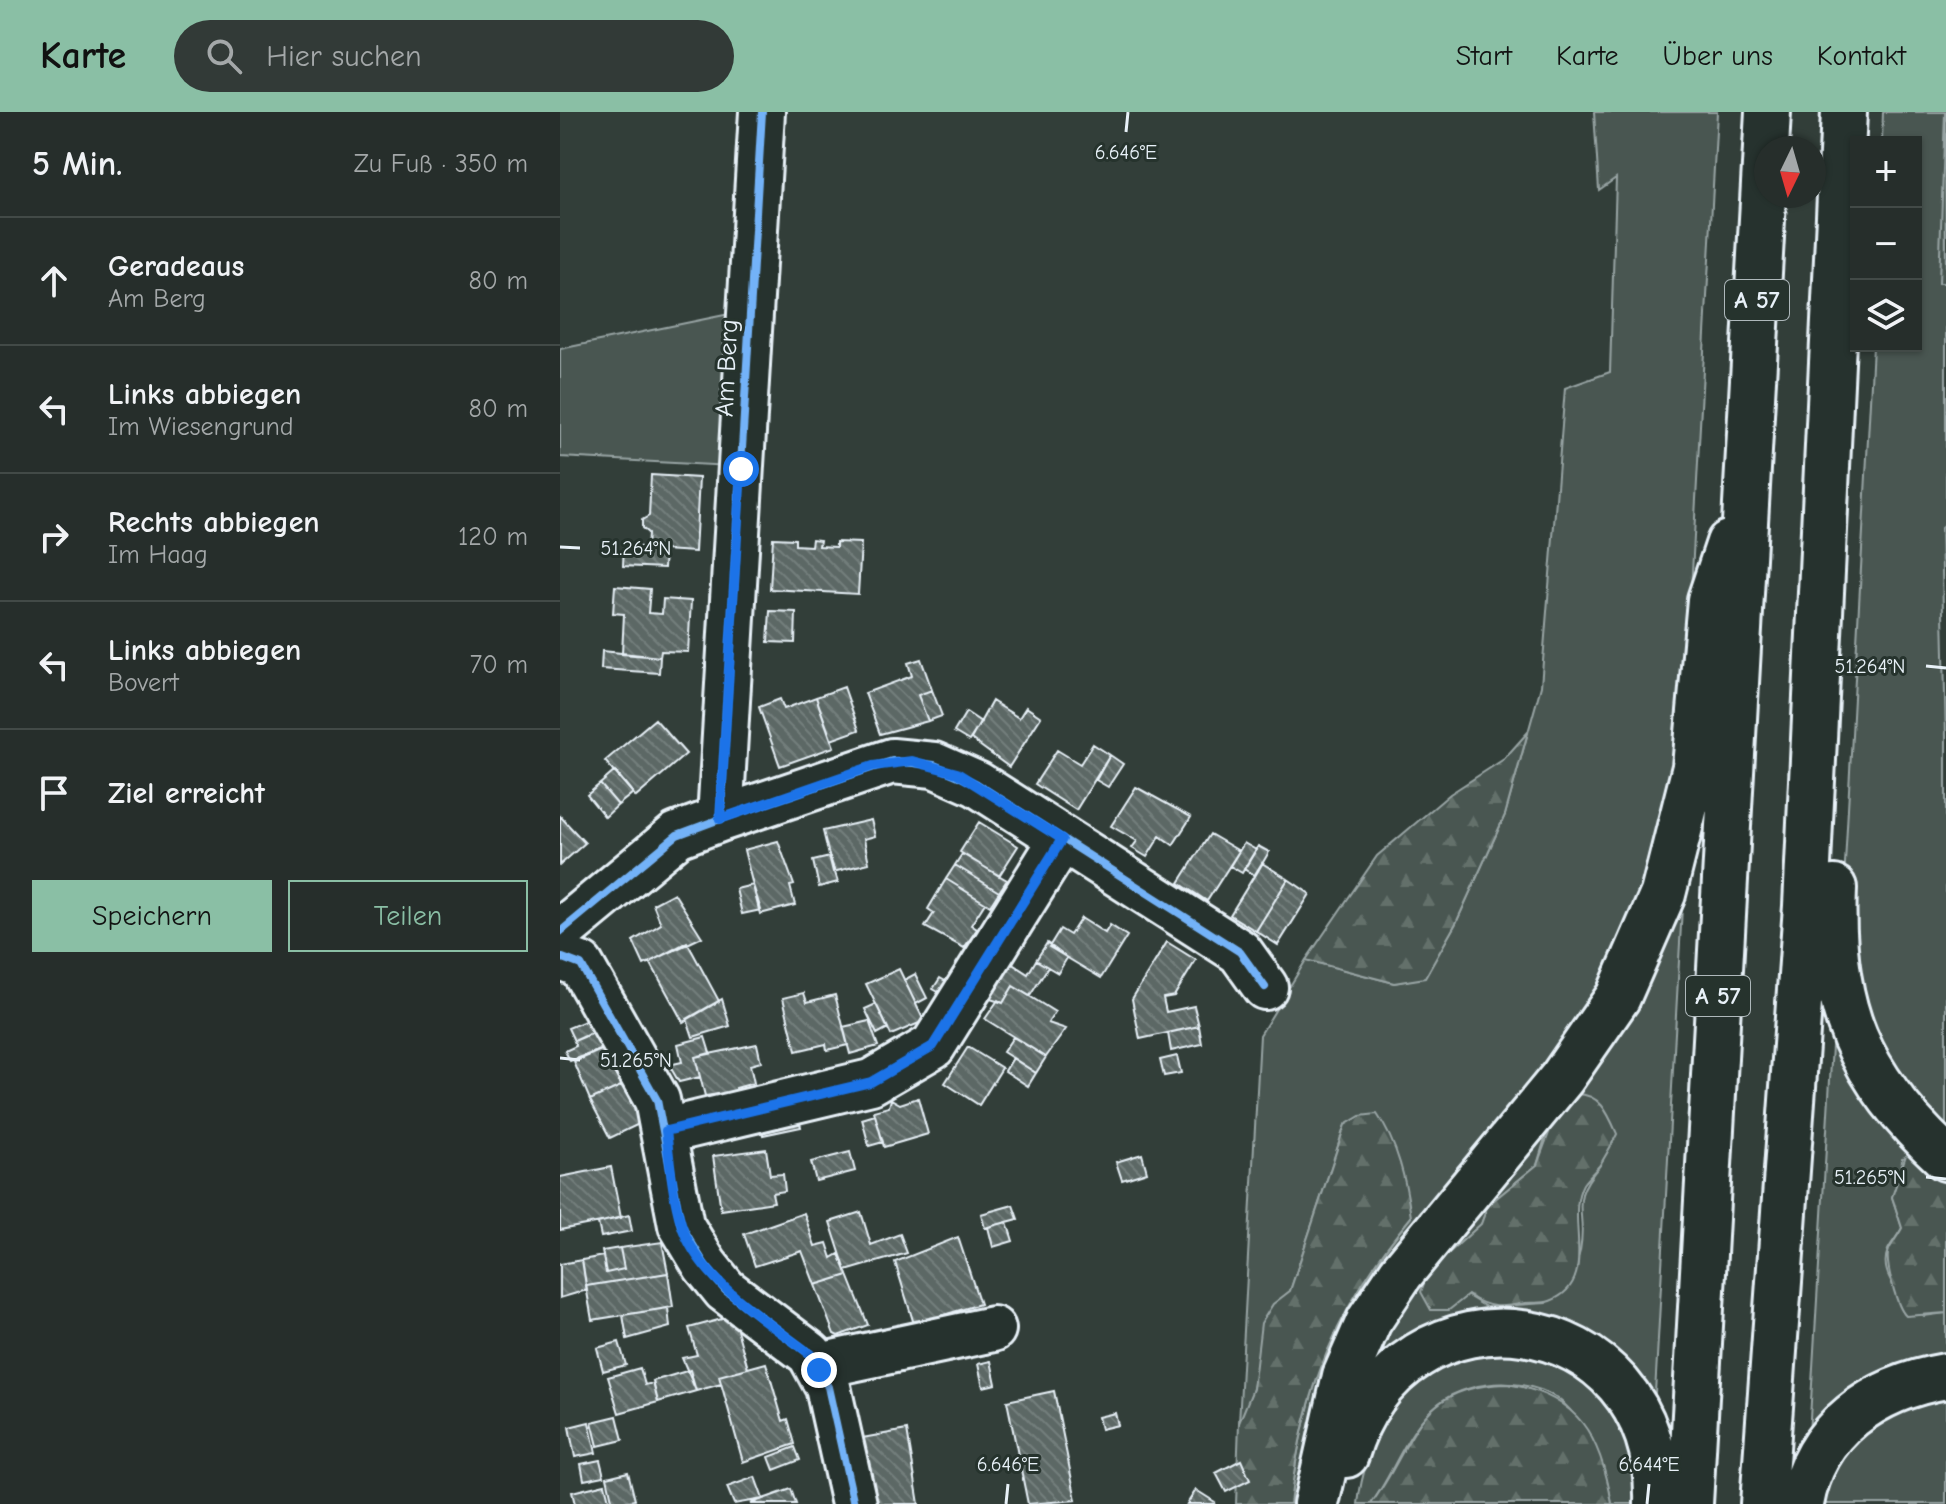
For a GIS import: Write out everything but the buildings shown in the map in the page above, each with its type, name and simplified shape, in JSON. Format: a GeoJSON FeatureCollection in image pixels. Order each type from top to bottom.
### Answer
{"type":"FeatureCollection","features":[{"type":"Feature","properties":{"kind":"main road","name":"Am Berg"},"geometry":{"type":"LineString","coordinates":[[720,819],[762,112]]}},
{"type":"Feature","properties":{"kind":"main road","name":"A 57"},"geometry":{"type":"LineString","coordinates":[[1690,1504],[1768,112]]}},
{"type":"Feature","properties":{"kind":"main road"},"geometry":{"type":"LineString","coordinates":[[1763,1504],[1806,906],[1844,112]]}},
{"type":"Feature","properties":{"kind":"main road"},"geometry":{"type":"LineString","coordinates":[[1316,1504],[1345,1376],[1369,1321],[1401,1273],[1562,1078],[1594,1032],[1618,997],[1663,894],[1695,767],[1710,600],[1747,487]]}},
{"type":"Feature","properties":{"kind":"main road"},"geometry":{"type":"LineString","coordinates":[[1821,604],[1842,676],[1832,932],[1836,980],[1849,1028],[1885,1094],[1946,1158]]}},
{"type":"Feature","properties":{"kind":"main road"},"geometry":{"type":"LineString","coordinates":[[560,932],[646,857],[677,835],[873,766],[912,761],[957,773],[1240,952],[1265,987]]}},
{"type":"Feature","properties":{"kind":"main road"},"geometry":{"type":"LineString","coordinates":[[666,1131],[871,1082],[933,1046],[1062,839]]}},
{"type":"Feature","properties":{"kind":"main road"},"geometry":{"type":"LineString","coordinates":[[560,957],[581,965],[657,1100],[666,1131],[681,1225],[705,1265],[725,1290],[810,1354],[819,1370],[828,1387],[854,1504]]}},
{"type":"Feature","properties":{"kind":"main road"},"geometry":{"type":"LineString","coordinates":[[819,1370],[833,1363],[993,1329]]}},
{"type":"Feature","properties":{"kind":"main road"},"geometry":{"type":"LineString","coordinates":[[1334,1504],[1349,1444],[1367,1408],[1387,1380],[1421,1353],[1460,1337],[1515,1331],[1548,1337],[1592,1357],[1621,1386],[1647,1429],[1657,1504]]}},
{"type":"Feature","properties":{"kind":"main road"},"geometry":{"type":"LineString","coordinates":[[1801,1504],[1804,1485],[1826,1443],[1864,1404],[1909,1382],[1946,1376]]}},
{"type":"Feature","properties":{"kind":"green space"},"geometry":{"type":"Polygon","coordinates":[[[1594,112],[1717,112],[1686,684],[1676,763],[1641,895],[1602,982],[1567,1040],[1395,1248],[1299,1504],[1290,1504],[1304,1423],[1328,1351],[1363,1283],[1411,1217],[1345,1125],[1290,1291],[1269,1313],[1264,1324],[1252,1392],[1239,1423],[1260,1035],[1306,960],[1394,983],[1425,977],[1456,923],[1505,815],[1541,686],[1565,388],[1610,372],[1616,178],[1599,190],[1594,112]]]}},
{"type":"Feature","properties":{"kind":"green space"},"geometry":{"type":"Polygon","coordinates":[[[1883,112],[1946,112],[1946,524],[1941,528],[1946,738],[1946,1128],[1895,1070],[1866,1008],[1852,940],[1845,864],[1873,352],[1922,352],[1922,136],[1882,136],[1883,112]]]}},
{"type":"Feature","properties":{"kind":"green space"},"geometry":{"type":"Polygon","coordinates":[[[1945,112],[1946,283],[1939,283],[1945,112]]]}},
{"type":"Feature","properties":{"kind":"green space"},"geometry":{"type":"Polygon","coordinates":[[[739,312],[731,466],[560,457],[560,349],[739,312]]]}},
{"type":"Feature","properties":{"kind":"green space"},"geometry":{"type":"Polygon","coordinates":[[[1528,732],[1505,815],[1456,923],[1425,978],[1394,983],[1306,960],[1377,856],[1450,794],[1504,759],[1528,732]]]}},
{"type":"Feature","properties":{"kind":"green space"},"geometry":{"type":"Polygon","coordinates":[[[1684,871],[1654,1411],[1575,1334],[1355,1384],[1368,1352],[1684,871]],[[1546,1135],[1537,1165],[1488,1205],[1481,1224],[1428,1272],[1486,1307],[1546,1303],[1578,1257],[1582,1237],[1581,1198],[1590,1177],[1601,1164],[1546,1135]]]}},
{"type":"Feature","properties":{"kind":"green space"},"geometry":{"type":"Polygon","coordinates":[[[1834,1012],[1946,1170],[1946,1185],[1917,1154],[1902,1158],[1901,1175],[1892,1197],[1902,1228],[1889,1247],[1886,1270],[1895,1288],[1924,1316],[1946,1313],[1946,1364],[1808,1452],[1834,1012]]]}},
{"type":"Feature","properties":{"kind":"green space"},"geometry":{"type":"Polygon","coordinates":[[[1575,1094],[1597,1101],[1617,1134],[1599,1166],[1583,1184],[1578,1198],[1578,1265],[1574,1280],[1565,1292],[1547,1302],[1495,1306],[1468,1295],[1449,1310],[1431,1310],[1421,1292],[1428,1272],[1481,1224],[1488,1205],[1537,1165],[1555,1117],[1575,1094]]]}},
{"type":"Feature","properties":{"kind":"green space"},"geometry":{"type":"Polygon","coordinates":[[[1377,1114],[1400,1163],[1411,1217],[1363,1283],[1328,1351],[1304,1423],[1290,1504],[1236,1504],[1239,1423],[1253,1389],[1261,1323],[1273,1304],[1290,1291],[1345,1125],[1360,1116],[1377,1114]]]}},
{"type":"Feature","properties":{"kind":"green space"},"geometry":{"type":"Polygon","coordinates":[[[1907,1152],[1917,1154],[1946,1185],[1946,1313],[1906,1316],[1892,1284],[1888,1256],[1902,1228],[1892,1197],[1907,1152]]]}},
{"type":"Feature","properties":{"kind":"green space"},"geometry":{"type":"Polygon","coordinates":[[[1526,1353],[1571,1372],[1609,1403],[1628,1440],[1641,1504],[1612,1504],[1592,1443],[1570,1410],[1542,1390],[1506,1384],[1470,1388],[1439,1403],[1409,1438],[1371,1504],[1358,1504],[1376,1440],[1400,1400],[1415,1383],[1460,1356],[1526,1353]]]}},
{"type":"Feature","properties":{"kind":"green space"},"geometry":{"type":"Polygon","coordinates":[[[1507,1384],[1552,1398],[1569,1409],[1582,1423],[1601,1459],[1612,1504],[1371,1504],[1409,1440],[1435,1407],[1452,1395],[1476,1387],[1507,1384]]]}},
{"type":"Feature","properties":{"kind":"green space"},"geometry":{"type":"Polygon","coordinates":[[[1946,1397],[1946,1504],[1824,1504],[1840,1463],[1868,1432],[1904,1410],[1946,1397]]]}},
{"type":"Feature","properties":{"kind":"cycle path"},"geometry":{"type":"LineString","coordinates":[[720,819],[762,112]]}},
{"type":"Feature","properties":{"kind":"cycle path"},"geometry":{"type":"LineString","coordinates":[[560,932],[677,835],[892,761],[934,765],[977,784],[1240,952],[1265,987]]}},
{"type":"Feature","properties":{"kind":"cycle path"},"geometry":{"type":"LineString","coordinates":[[560,957],[581,965],[657,1100],[681,1225],[705,1265],[725,1290],[810,1354],[828,1387],[854,1504]]}},
{"type":"Feature","properties":{"kind":"route"},"geometry":{"type":"LineString","coordinates":[[741,469],[720,819],[873,766],[892,761],[912,761],[957,773],[1062,839],[933,1046],[871,1082],[666,1131],[681,1225],[705,1265],[725,1290],[810,1354],[819,1370]]}}]}
